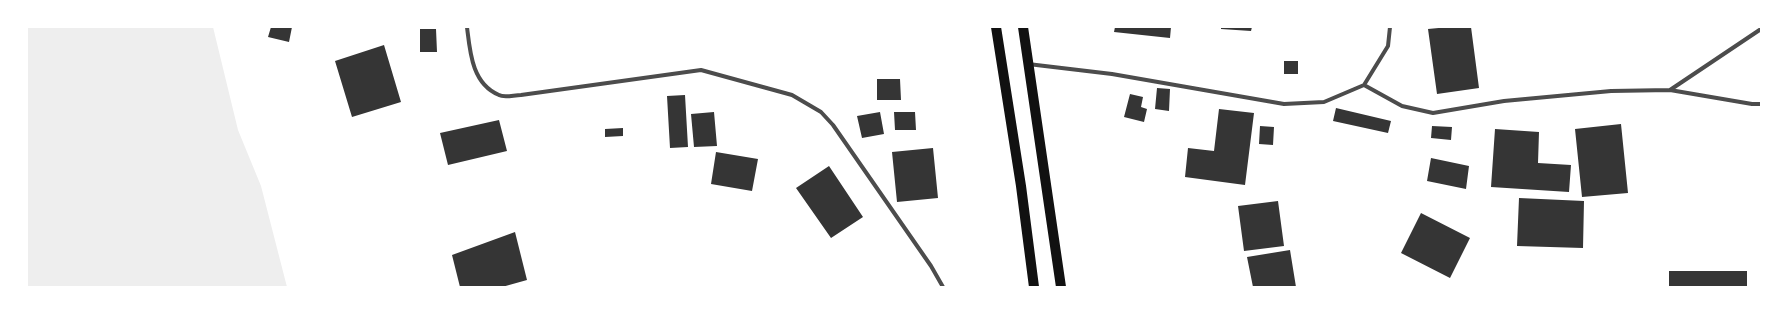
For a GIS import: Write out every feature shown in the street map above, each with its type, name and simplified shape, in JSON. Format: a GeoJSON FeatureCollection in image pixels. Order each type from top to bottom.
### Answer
{"type":"FeatureCollection","features":[{"type":"Feature","properties":{"kind":"main road"},"geometry":{"type":"LineString","coordinates":[[996,27],[1021,186],[1034,287]]}},
{"type":"Feature","properties":{"kind":"main road"},"geometry":{"type":"LineString","coordinates":[[1023,27],[1049,195],[1061,287]]}},
{"type":"Feature","properties":{"kind":"street"},"geometry":{"type":"LineString","coordinates":[[467,27],[472,64],[486,86],[500,96],[521,95],[701,70],[792,95],[821,112],[834,125],[932,266],[943,287]]}},
{"type":"Feature","properties":{"kind":"street"},"geometry":{"type":"LineString","coordinates":[[1028,64],[1112,74],[1284,104],[1324,102],[1364,85],[1388,46],[1390,27]]}},
{"type":"Feature","properties":{"kind":"street"},"geometry":{"type":"LineString","coordinates":[[1670,90],[1761,29]]}},
{"type":"Feature","properties":{"kind":"street"},"geometry":{"type":"LineString","coordinates":[[1364,85],[1402,106],[1433,113],[1504,101],[1611,91],[1670,90],[1752,104],[1761,104]]}},
{"type":"Feature","properties":{"kind":"shaded area"},"geometry":{"type":"Polygon","coordinates":[[[27,27],[213,27],[238,130],[261,186],[287,287],[27,287],[27,27]]]}},
{"type":"Feature","properties":{"kind":"building"},"geometry":{"type":"Polygon","coordinates":[[[271,27],[292,27],[289,42],[268,37],[271,27]]]}},
{"type":"Feature","properties":{"kind":"building"},"geometry":{"type":"Polygon","coordinates":[[[1115,27],[1171,27],[1170,38],[1114,32],[1115,27]]]}},
{"type":"Feature","properties":{"kind":"building"},"geometry":{"type":"Polygon","coordinates":[[[1221,27],[1252,27],[1251,31],[1221,29],[1221,27]]]}},
{"type":"Feature","properties":{"kind":"building"},"geometry":{"type":"Polygon","coordinates":[[[1471,27],[1479,88],[1437,94],[1428,29],[1471,27]]]}},
{"type":"Feature","properties":{"kind":"building"},"geometry":{"type":"Polygon","coordinates":[[[420,29],[436,29],[437,52],[420,52],[420,29]]]}},
{"type":"Feature","properties":{"kind":"building"},"geometry":{"type":"Polygon","coordinates":[[[384,45],[401,102],[352,117],[335,61],[384,45]]]}},
{"type":"Feature","properties":{"kind":"building"},"geometry":{"type":"Polygon","coordinates":[[[1284,61],[1298,61],[1298,74],[1284,74],[1284,61]]]}},
{"type":"Feature","properties":{"kind":"building"},"geometry":{"type":"Polygon","coordinates":[[[877,79],[900,79],[901,100],[877,100],[877,79]]]}},
{"type":"Feature","properties":{"kind":"building"},"geometry":{"type":"Polygon","coordinates":[[[1157,88],[1170,89],[1169,111],[1155,109],[1157,88]]]}},
{"type":"Feature","properties":{"kind":"building"},"geometry":{"type":"Polygon","coordinates":[[[1130,94],[1143,97],[1141,107],[1147,109],[1144,122],[1124,117],[1130,94]]]}},
{"type":"Feature","properties":{"kind":"building"},"geometry":{"type":"Polygon","coordinates":[[[685,95],[688,147],[670,148],[667,96],[685,95]]]}},
{"type":"Feature","properties":{"kind":"building"},"geometry":{"type":"Polygon","coordinates":[[[1336,108],[1391,121],[1388,133],[1333,121],[1336,108]]]}},
{"type":"Feature","properties":{"kind":"building"},"geometry":{"type":"Polygon","coordinates":[[[1219,109],[1254,113],[1245,185],[1185,177],[1188,148],[1214,151],[1219,109]]]}},
{"type":"Feature","properties":{"kind":"building"},"geometry":{"type":"Polygon","coordinates":[[[714,112],[717,146],[694,147],[691,114],[714,112]]]}},
{"type":"Feature","properties":{"kind":"building"},"geometry":{"type":"Polygon","coordinates":[[[880,112],[884,134],[862,138],[857,116],[880,112]]]}},
{"type":"Feature","properties":{"kind":"building"},"geometry":{"type":"Polygon","coordinates":[[[894,112],[915,112],[916,130],[895,130],[894,112]]]}},
{"type":"Feature","properties":{"kind":"building"},"geometry":{"type":"Polygon","coordinates":[[[499,120],[507,151],[448,165],[440,133],[499,120]]]}},
{"type":"Feature","properties":{"kind":"building"},"geometry":{"type":"Polygon","coordinates":[[[1621,124],[1628,193],[1582,197],[1575,129],[1621,124]]]}},
{"type":"Feature","properties":{"kind":"building"},"geometry":{"type":"Polygon","coordinates":[[[1260,126],[1274,127],[1273,145],[1259,144],[1260,126]]]}},
{"type":"Feature","properties":{"kind":"building"},"geometry":{"type":"Polygon","coordinates":[[[1432,126],[1452,127],[1451,140],[1431,138],[1432,126]]]}},
{"type":"Feature","properties":{"kind":"building"},"geometry":{"type":"Polygon","coordinates":[[[623,128],[623,136],[605,137],[605,129],[623,128]]]}},
{"type":"Feature","properties":{"kind":"building"},"geometry":{"type":"Polygon","coordinates":[[[1495,129],[1539,132],[1538,163],[1571,165],[1569,192],[1491,187],[1495,129]]]}},
{"type":"Feature","properties":{"kind":"building"},"geometry":{"type":"Polygon","coordinates":[[[933,148],[938,198],[897,202],[892,152],[933,148]]]}},
{"type":"Feature","properties":{"kind":"building"},"geometry":{"type":"Polygon","coordinates":[[[716,152],[758,159],[752,191],[711,184],[716,152]]]}},
{"type":"Feature","properties":{"kind":"building"},"geometry":{"type":"Polygon","coordinates":[[[1431,158],[1469,166],[1466,189],[1427,181],[1431,158]]]}},
{"type":"Feature","properties":{"kind":"building"},"geometry":{"type":"Polygon","coordinates":[[[829,166],[863,217],[831,238],[796,188],[829,166]]]}},
{"type":"Feature","properties":{"kind":"building"},"geometry":{"type":"Polygon","coordinates":[[[1519,198],[1584,201],[1583,248],[1517,246],[1519,198]]]}},
{"type":"Feature","properties":{"kind":"building"},"geometry":{"type":"Polygon","coordinates":[[[1278,201],[1284,246],[1244,251],[1238,206],[1278,201]]]}},
{"type":"Feature","properties":{"kind":"building"},"geometry":{"type":"Polygon","coordinates":[[[1421,213],[1470,238],[1450,278],[1401,253],[1421,213]]]}},
{"type":"Feature","properties":{"kind":"building"},"geometry":{"type":"Polygon","coordinates":[[[515,232],[527,280],[502,287],[460,287],[452,255],[515,232]]]}},
{"type":"Feature","properties":{"kind":"building"},"geometry":{"type":"Polygon","coordinates":[[[1290,250],[1296,287],[1253,287],[1247,257],[1290,250]]]}},
{"type":"Feature","properties":{"kind":"building"},"geometry":{"type":"Polygon","coordinates":[[[1669,271],[1747,271],[1747,287],[1669,287],[1669,271]]]}}]}
